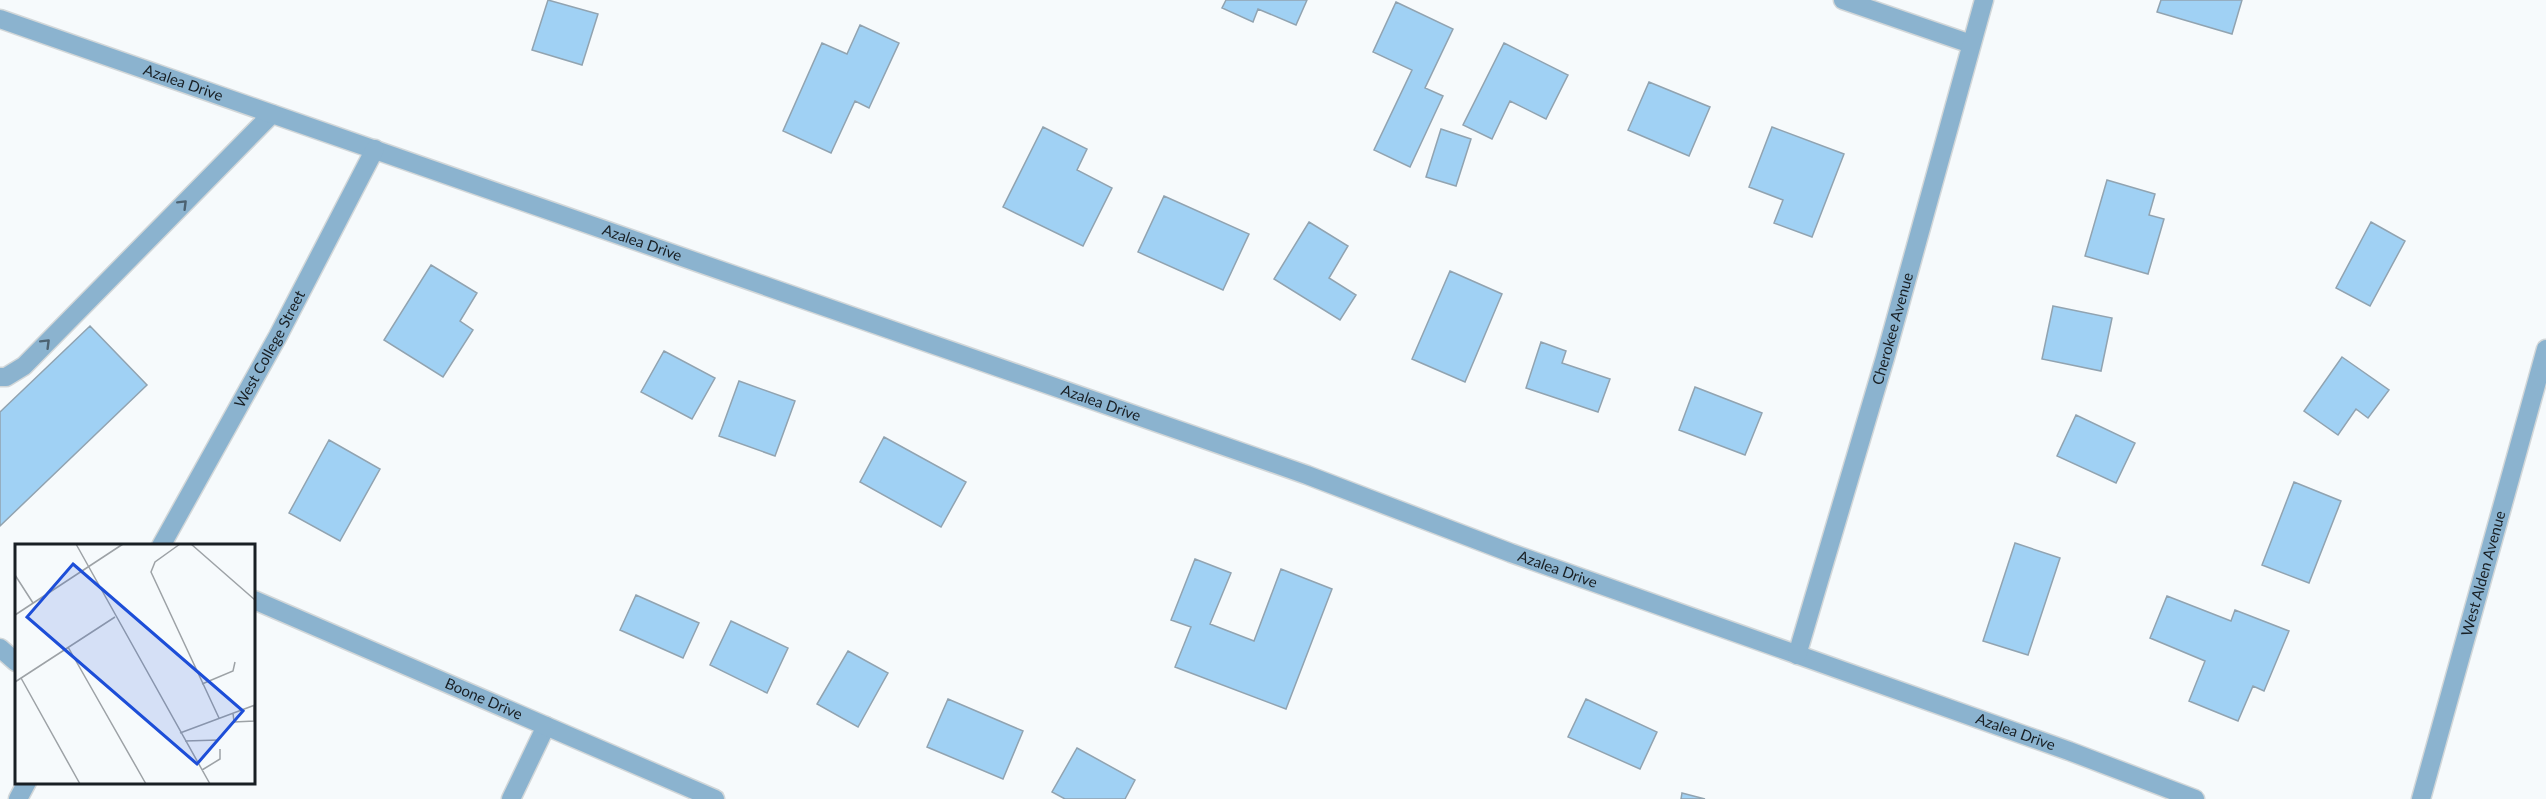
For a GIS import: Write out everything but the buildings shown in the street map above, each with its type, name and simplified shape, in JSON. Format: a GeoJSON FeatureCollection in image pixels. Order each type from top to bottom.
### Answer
{"type":"FeatureCollection","features":[{"type":"Feature","properties":{"kind":"street"},"geometry":{"type":"LineString","coordinates":[[1843,0],[1971,44]]}},
{"type":"Feature","properties":{"kind":"street","name":"Cherokee Avenue"},"geometry":{"type":"LineString","coordinates":[[1797,655],[1885,358],[1984,0]]}},
{"type":"Feature","properties":{"kind":"street","name":"Azalea Drive"},"geometry":{"type":"LineString","coordinates":[[0,19],[1296,471],[1510,553],[2069,751],[2195,799]]}},
{"type":"Feature","properties":{"kind":"street"},"geometry":{"type":"LineString","coordinates":[[0,377],[6,377],[24,366],[272,114]]}},
{"type":"Feature","properties":{"kind":"street","name":"West College Street"},"geometry":{"type":"LineString","coordinates":[[162,544],[278,336],[375,149]]}},
{"type":"Feature","properties":{"kind":"street","name":"West Alden Avenue"},"geometry":{"type":"LineString","coordinates":[[2421,799],[2546,349]]}},
{"type":"Feature","properties":{"kind":"street","name":"Boone Drive"},"geometry":{"type":"LineString","coordinates":[[255,600],[715,799]]}},
{"type":"Feature","properties":{"kind":"street"},"geometry":{"type":"LineString","coordinates":[[0,648],[15,661]]}},
{"type":"Feature","properties":{"kind":"street"},"geometry":{"type":"LineString","coordinates":[[518,797],[546,726]]}},
{"type":"Feature","properties":{"kind":"street"},"geometry":{"type":"LineString","coordinates":[[18,799],[26,784]]}}]}
